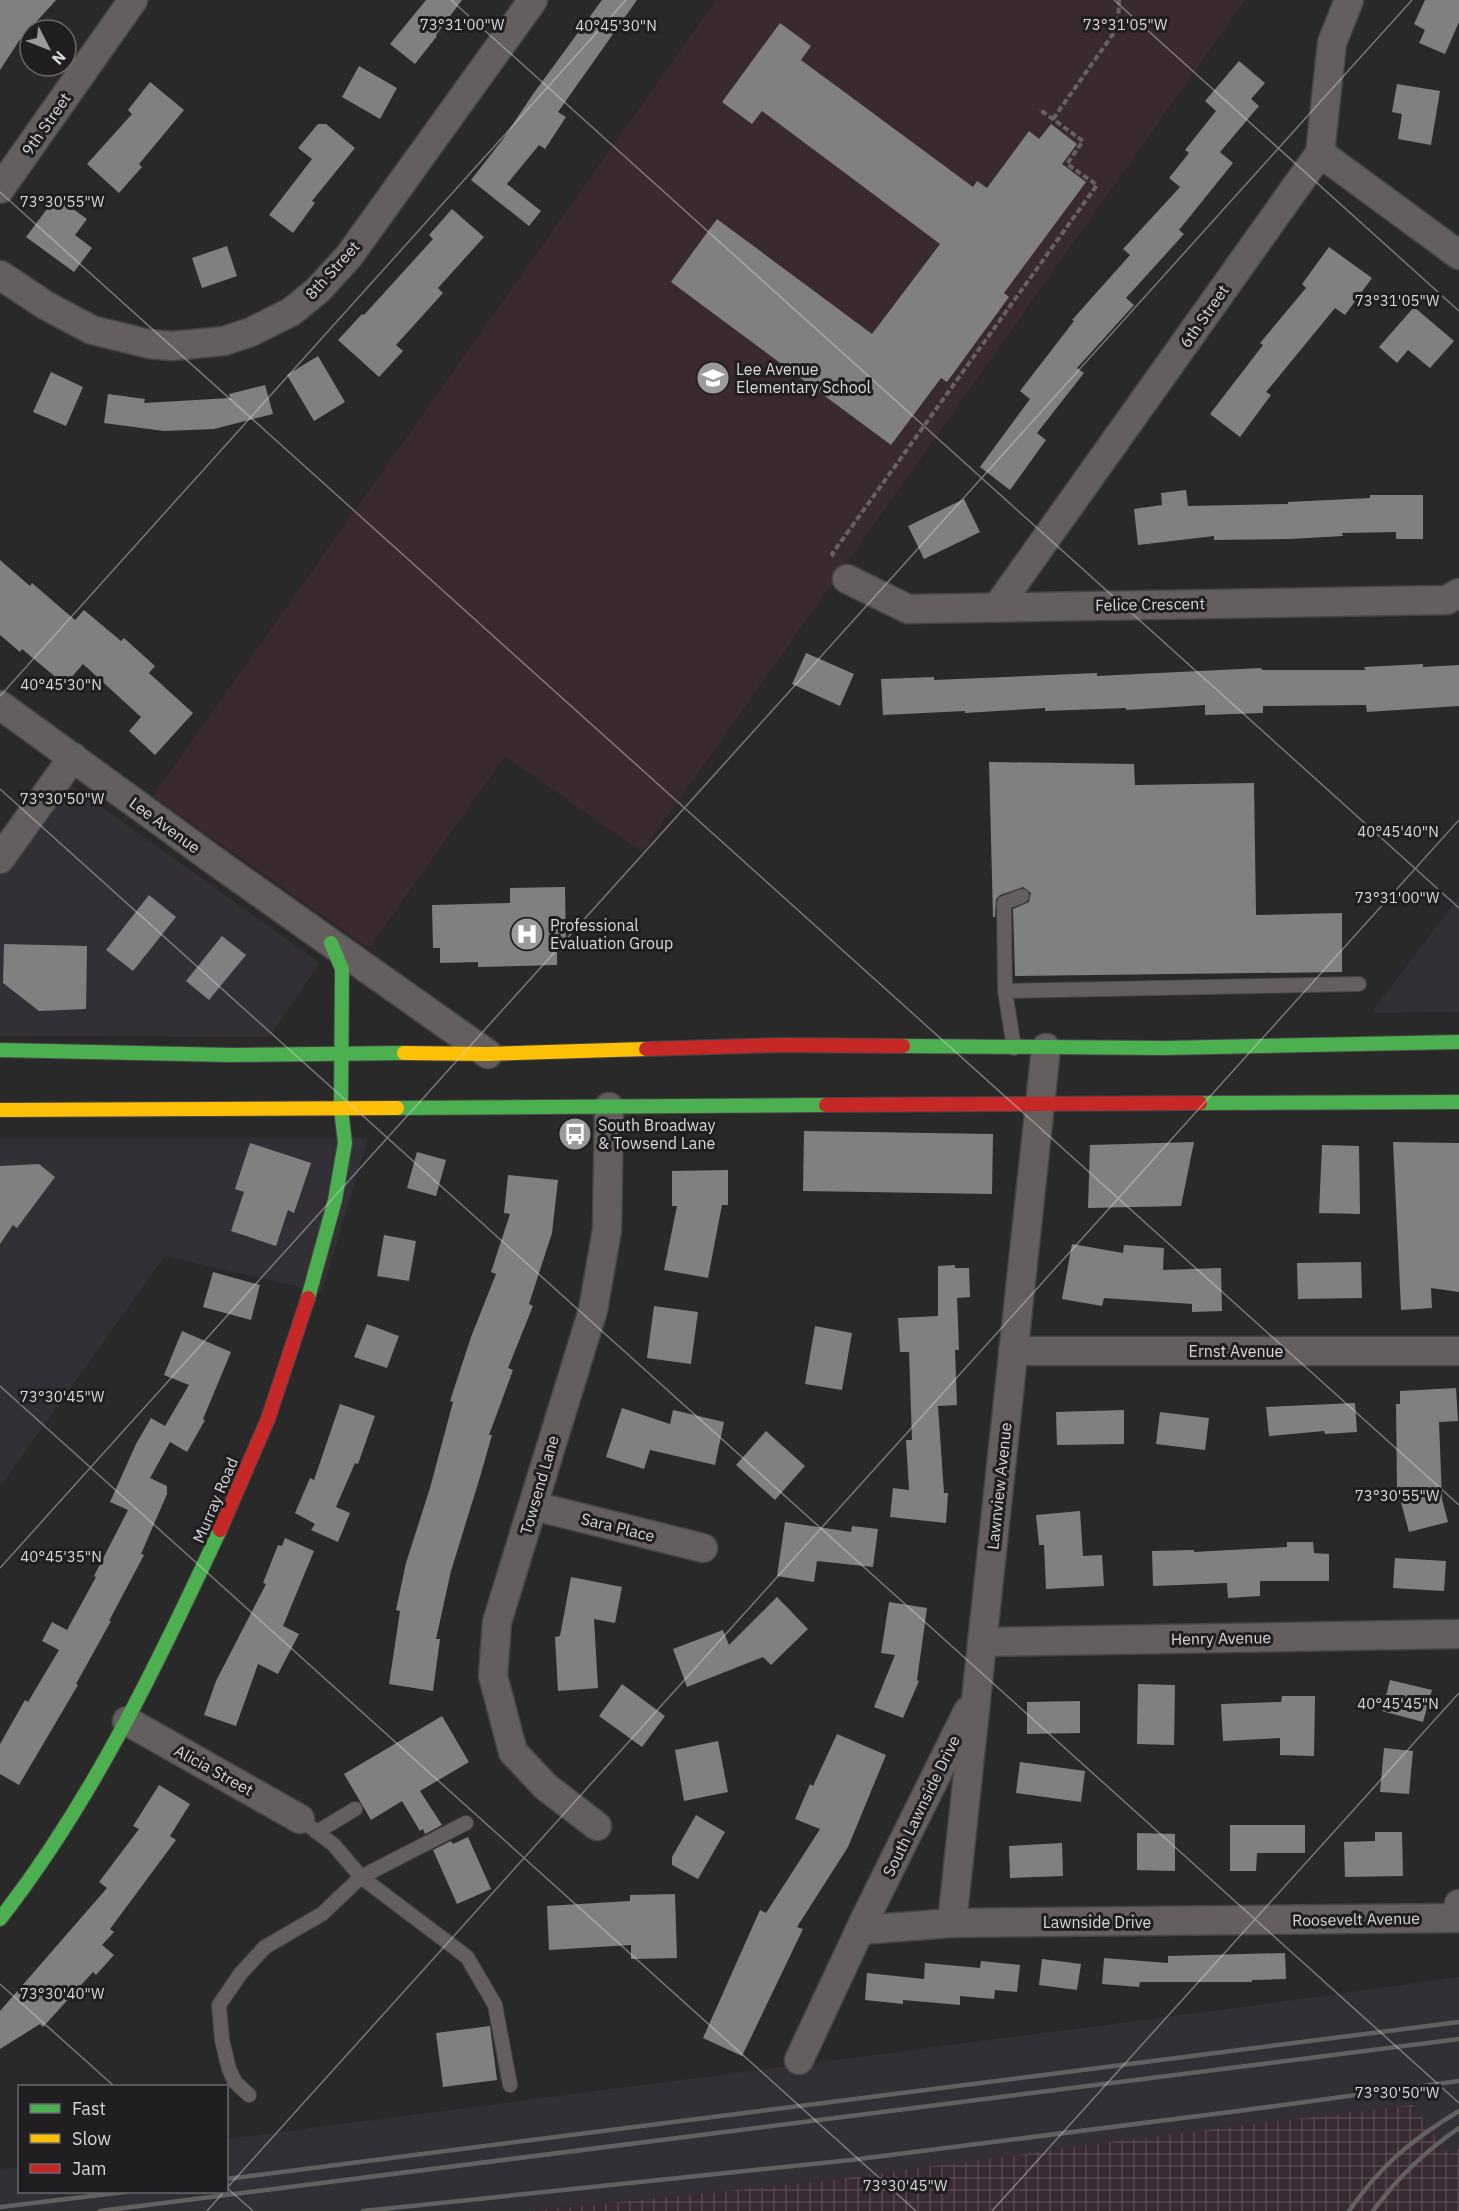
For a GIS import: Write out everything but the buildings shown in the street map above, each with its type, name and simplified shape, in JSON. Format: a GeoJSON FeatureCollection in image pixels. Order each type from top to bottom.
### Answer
{"type":"FeatureCollection","features":[{"type":"Feature","properties":{"kind":"main road"},"geometry":{"type":"LineString","coordinates":[[331,943],[342,969],[343,1008],[340,1022],[340,1053]]}},
{"type":"Feature","properties":{"kind":"main road"},"geometry":{"type":"LineString","coordinates":[[0,1050],[230,1055],[488,1054],[782,1045],[1268,1048],[1459,1042]]}},
{"type":"Feature","properties":{"kind":"main road","name":"Murray Road"},"geometry":{"type":"LineString","coordinates":[[0,1919],[57,1840],[127,1721],[191,1595],[268,1419],[308,1299],[335,1200],[345,1143],[340,1109],[340,1053]]}},
{"type":"Feature","properties":{"kind":"main road"},"geometry":{"type":"LineString","coordinates":[[0,1110],[1459,1102]]}},
{"type":"Feature","properties":{"kind":"street","name":"9th Street"},"geometry":{"type":"LineString","coordinates":[[0,189],[133,0]]}},
{"type":"Feature","properties":{"kind":"street","name":"8th Street"},"geometry":{"type":"LineString","coordinates":[[0,275],[45,305],[92,330],[150,344],[172,346],[224,341],[251,332],[291,312],[318,290],[349,256],[533,0]]}},
{"type":"Feature","properties":{"kind":"street","name":"6th Street"},"geometry":{"type":"LineString","coordinates":[[998,606],[1320,153],[1332,43],[1349,0]]}},
{"type":"Feature","properties":{"kind":"street"},"geometry":{"type":"LineString","coordinates":[[1320,153],[1459,255]]}},
{"type":"Feature","properties":{"kind":"street","name":"Felice Crescent"},"geometry":{"type":"LineString","coordinates":[[843,569],[908,609],[1448,600],[1459,593]]}},
{"type":"Feature","properties":{"kind":"street","name":"Lee Avenue"},"geometry":{"type":"LineString","coordinates":[[0,705],[488,1054]]}},
{"type":"Feature","properties":{"kind":"street"},"geometry":{"type":"LineString","coordinates":[[0,858],[73,758]]}},
{"type":"Feature","properties":{"kind":"street","name":"Lawnview Avenue"},"geometry":{"type":"LineString","coordinates":[[952,1923],[1046,1048]]}},
{"type":"Feature","properties":{"kind":"street","name":"Towsend Lane"},"geometry":{"type":"LineString","coordinates":[[597,1826],[546,1787],[513,1752],[493,1676],[497,1622],[534,1506],[594,1301],[607,1230],[609,1107]]}},
{"type":"Feature","properties":{"kind":"street","name":"Ernst Avenue"},"geometry":{"type":"LineString","coordinates":[[1013,1351],[1459,1351]]}},
{"type":"Feature","properties":{"kind":"street","name":"Sara Place"},"geometry":{"type":"LineString","coordinates":[[534,1506],[703,1548]]}},
{"type":"Feature","properties":{"kind":"street","name":"Henry Avenue"},"geometry":{"type":"LineString","coordinates":[[982,1642],[1459,1634]]}},
{"type":"Feature","properties":{"kind":"street","name":"South Lawnside Drive"},"geometry":{"type":"LineString","coordinates":[[799,2060],[976,1695]]}},
{"type":"Feature","properties":{"kind":"street","name":"Alicia Street"},"geometry":{"type":"LineString","coordinates":[[127,1721],[309,1826]]}},
{"type":"Feature","properties":{"kind":"street","name":"Roosevelt Avenue"},"geometry":{"type":"LineString","coordinates":[[1241,1921],[1457,1918],[1459,1904]]}},
{"type":"Feature","properties":{"kind":"street","name":"Lawnside Drive"},"geometry":{"type":"LineString","coordinates":[[863,1924],[1241,1921]]}},
{"type":"Feature","properties":{"kind":"lane"},"geometry":{"type":"LineString","coordinates":[[1014,1048],[1005,991],[1004,903],[1022,896]]}},
{"type":"Feature","properties":{"kind":"lane"},"geometry":{"type":"LineString","coordinates":[[1005,991],[1359,984]]}},
{"type":"Feature","properties":{"kind":"lane"},"geometry":{"type":"LineString","coordinates":[[309,1826],[355,1809]]}},
{"type":"Feature","properties":{"kind":"lane"},"geometry":{"type":"LineString","coordinates":[[249,2095],[231,2087],[222,2040],[219,2005],[241,1972],[265,1947],[322,1914],[361,1877],[466,1823]]}},
{"type":"Feature","properties":{"kind":"lane"},"geometry":{"type":"LineString","coordinates":[[309,1826],[334,1845],[361,1877],[467,1957],[495,2005],[510,2085]]}},
{"type":"Feature","properties":{"kind":"path"},"geometry":{"type":"LineString","coordinates":[[1053,119],[1118,27],[1119,0]]}},
{"type":"Feature","properties":{"kind":"path"},"geometry":{"type":"LineString","coordinates":[[843,569],[832,554],[1097,185],[1067,164],[1083,141],[1039,109]]}},
{"type":"Feature","properties":{"kind":"shaded area","name":"Lee Avenue Elementary School"},"geometry":{"type":"Polygon","coordinates":[[[716,0],[1245,0],[642,852],[505,756],[369,948],[153,796],[716,0]]]}},
{"type":"Feature","properties":{"kind":"shaded area"},"geometry":{"type":"Polygon","coordinates":[[[71,785],[320,963],[269,1037],[0,1036],[0,854],[14,863],[71,785]]]}},
{"type":"Feature","properties":{"kind":"shaded area"},"geometry":{"type":"Polygon","coordinates":[[[1459,897],[1459,1012],[1371,1013],[1459,897]]]}},
{"type":"Feature","properties":{"kind":"shaded area"},"geometry":{"type":"Polygon","coordinates":[[[0,1138],[368,1138],[322,1292],[165,1256],[0,1487],[0,1138]]]}},
{"type":"Feature","properties":{"kind":"shaded area"},"geometry":{"type":"Polygon","coordinates":[[[1459,1977],[1459,2148],[1449,2155],[825,2181],[532,2211],[0,2211],[0,2170],[18,2167],[18,2193],[228,2193],[228,2139],[1459,1977]]]}},
{"type":"Feature","properties":{"kind":"shaded area"},"geometry":{"type":"Polygon","coordinates":[[[1413,2105],[1449,2155],[1459,2148],[1459,2211],[532,2211],[825,2181],[1133,2139],[1413,2105]]]}},
{"type":"Feature","properties":{"kind":"railway"},"geometry":{"type":"LineString","coordinates":[[228,2179],[1459,2022]]}},
{"type":"Feature","properties":{"kind":"railway"},"geometry":{"type":"LineString","coordinates":[[100,2211],[1459,2039]]}},
{"type":"Feature","properties":{"kind":"railway"},"geometry":{"type":"LineString","coordinates":[[363,2211],[851,2160],[1459,2081]]}},
{"type":"Feature","properties":{"kind":"railway"},"geometry":{"type":"LineString","coordinates":[[1349,2211],[1373,2180],[1398,2155],[1426,2132],[1459,2111]]}},
{"type":"Feature","properties":{"kind":"railway"},"geometry":{"type":"LineString","coordinates":[[1373,2211],[1412,2166],[1459,2128]]}},
{"type":"Feature","properties":{"kind":"railway"},"geometry":{"type":"LineString","coordinates":[[0,2207],[117,2193]]}},
{"type":"Feature","properties":{"kind":"traffic: fast"},"geometry":{"type":"LineString","coordinates":[[308,1298],[335,1200],[345,1143],[341,1109],[342,969],[331,943]]}},
{"type":"Feature","properties":{"kind":"traffic: fast"},"geometry":{"type":"LineString","coordinates":[[903,1046],[1164,1048],[1459,1042]]}},
{"type":"Feature","properties":{"kind":"traffic: fast"},"geometry":{"type":"LineString","coordinates":[[0,1050],[230,1055],[404,1053]]}},
{"type":"Feature","properties":{"kind":"traffic: fast"},"geometry":{"type":"LineString","coordinates":[[1200,1103],[1459,1102]]}},
{"type":"Feature","properties":{"kind":"traffic: fast"},"geometry":{"type":"LineString","coordinates":[[397,1108],[826,1105]]}},
{"type":"Feature","properties":{"kind":"traffic: fast"},"geometry":{"type":"LineString","coordinates":[[0,1919],[34,1874],[94,1779],[147,1681],[220,1530]]}},
{"type":"Feature","properties":{"kind":"traffic: slow"},"geometry":{"type":"LineString","coordinates":[[404,1053],[488,1054],[646,1049]]}},
{"type":"Feature","properties":{"kind":"traffic: slow"},"geometry":{"type":"LineString","coordinates":[[0,1110],[397,1108]]}},
{"type":"Feature","properties":{"kind":"traffic: jam"},"geometry":{"type":"LineString","coordinates":[[646,1049],[782,1045],[903,1046]]}},
{"type":"Feature","properties":{"kind":"traffic: jam"},"geometry":{"type":"LineString","coordinates":[[826,1105],[1200,1103]]}},
{"type":"Feature","properties":{"kind":"traffic: jam"},"geometry":{"type":"LineString","coordinates":[[220,1530],[268,1419],[308,1298]]}},
{"type":"Feature","properties":{"kind":"place","name":"Lee Avenue Elementary School"},"geometry":{"type":"Point","coordinates":[713,378]}},
{"type":"Feature","properties":{"kind":"place","name":"Professional Evaluation Group"},"geometry":{"type":"Point","coordinates":[527,934]}},
{"type":"Feature","properties":{"kind":"place","name":"South Broadway & Towsend Lane"},"geometry":{"type":"Point","coordinates":[575,1134]}}]}
